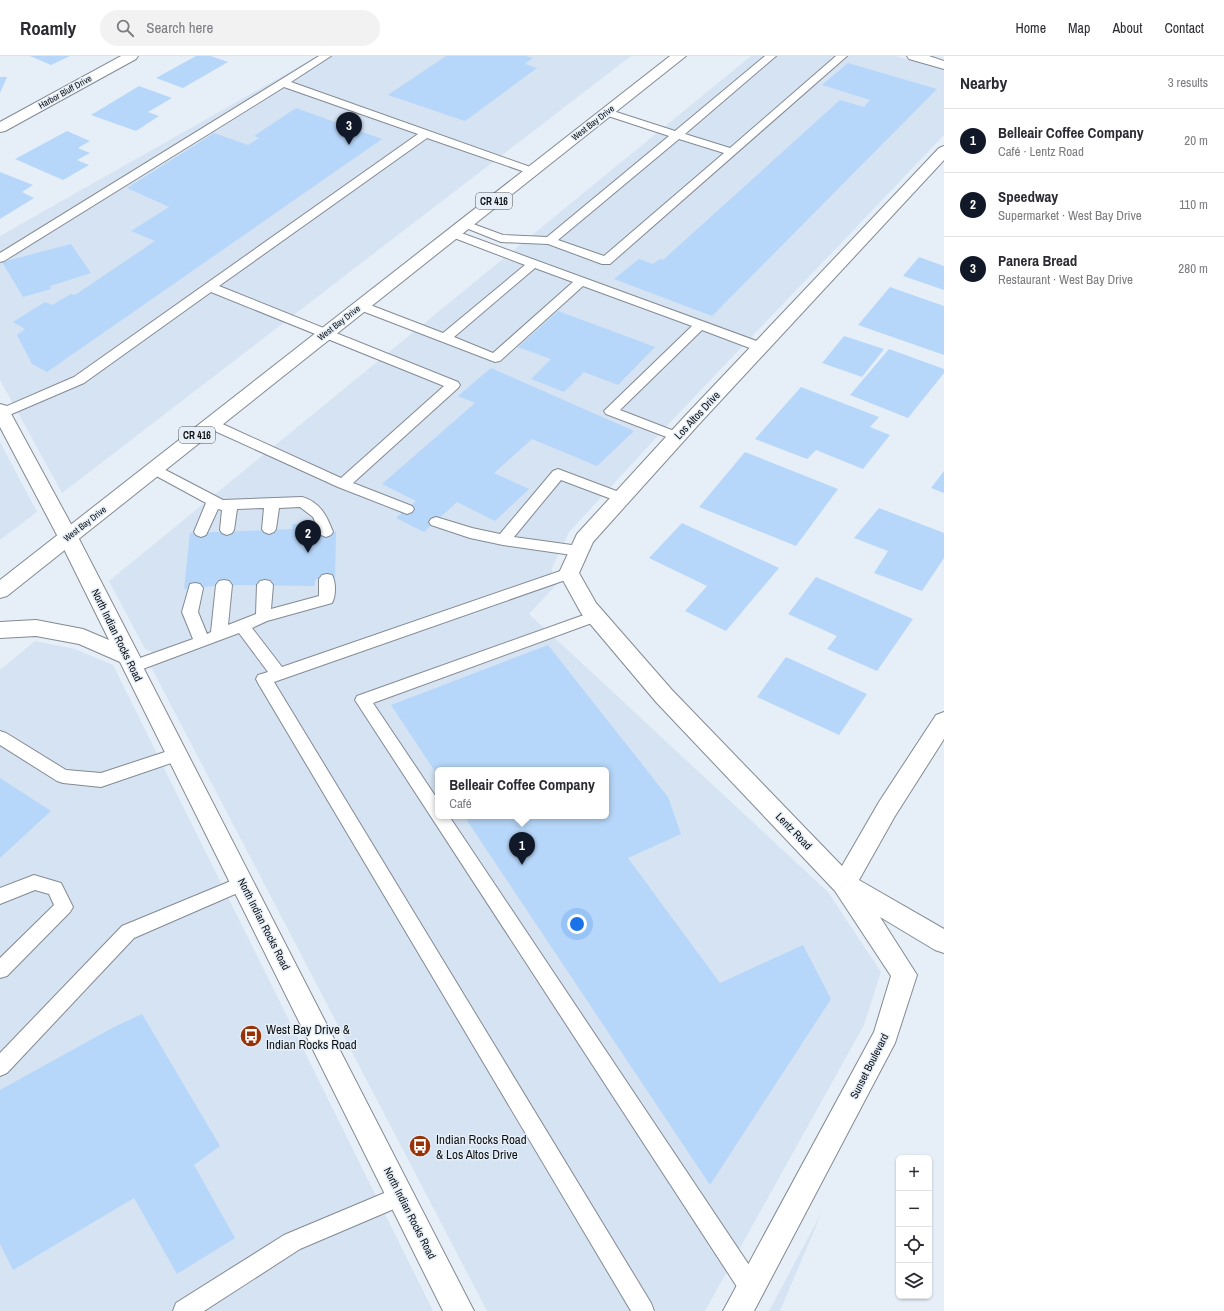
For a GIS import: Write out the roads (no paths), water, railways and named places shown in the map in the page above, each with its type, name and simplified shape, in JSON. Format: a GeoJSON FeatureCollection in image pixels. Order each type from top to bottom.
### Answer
{"type":"FeatureCollection","features":[{"type":"Feature","properties":{"kind":"street","name":"Harbor Bluff Drive"},"geometry":{"type":"LineString","coordinates":[[0,128],[131,56]]}},
{"type":"Feature","properties":{"kind":"street","name":"West Bay Drive"},"geometry":{"type":"LineString","coordinates":[[0,591],[679,56]]}},
{"type":"Feature","properties":{"kind":"street"},"geometry":{"type":"LineString","coordinates":[[914,56],[944,65]]}},
{"type":"Feature","properties":{"kind":"street","name":"Los Altos Drive"},"geometry":{"type":"LineString","coordinates":[[569,573],[584,539],[760,347],[944,151]]}},
{"type":"Feature","properties":{"kind":"street","name":"North Indian Rocks Road"},"geometry":{"type":"LineString","coordinates":[[1,412],[68,537],[459,1311]]}},
{"type":"Feature","properties":{"kind":"street"},"geometry":{"type":"LineString","coordinates":[[569,573],[588,608],[596,616]]}},
{"type":"Feature","properties":{"kind":"street","name":"Lentz Road"},"geometry":{"type":"LineString","coordinates":[[596,616],[664,696],[844,884],[944,942]]}},
{"type":"Feature","properties":{"kind":"street"},"geometry":{"type":"LineString","coordinates":[[0,630],[36,628],[83,637],[131,662]]}},
{"type":"Feature","properties":{"kind":"street"},"geometry":{"type":"LineString","coordinates":[[844,884],[887,809],[944,720]]}},
{"type":"Feature","properties":{"kind":"street","name":"Sunset Boulevard"},"geometry":{"type":"LineString","coordinates":[[738,1311],[886,1035],[904,975],[844,884]]}},
{"type":"Feature","properties":{"kind":"lane"},"geometry":{"type":"LineString","coordinates":[[0,258],[326,56]]}},
{"type":"Feature","properties":{"kind":"lane"},"geometry":{"type":"LineString","coordinates":[[550,241],[771,56]]}},
{"type":"Feature","properties":{"kind":"lane"},"geometry":{"type":"LineString","coordinates":[[459,229],[501,238],[550,241],[606,261],[842,56]]}},
{"type":"Feature","properties":{"kind":"lane"},"geometry":{"type":"LineString","coordinates":[[283,82],[532,171]]}},
{"type":"Feature","properties":{"kind":"lane"},"geometry":{"type":"LineString","coordinates":[[606,112],[732,152]]}},
{"type":"Feature","properties":{"kind":"lane"},"geometry":{"type":"LineString","coordinates":[[1,412],[80,380],[425,134]]}},
{"type":"Feature","properties":{"kind":"lane"},"geometry":{"type":"LineString","coordinates":[[459,229],[534,263],[760,347]]}},
{"type":"Feature","properties":{"kind":"lane"},"geometry":{"type":"LineString","coordinates":[[444,339],[534,263]]}},
{"type":"Feature","properties":{"kind":"lane"},"geometry":{"type":"LineString","coordinates":[[360,306],[494,358],[582,281]]}},
{"type":"Feature","properties":{"kind":"lane"},"geometry":{"type":"LineString","coordinates":[[210,287],[453,385],[343,484]]}},
{"type":"Feature","properties":{"kind":"lane"},"geometry":{"type":"LineString","coordinates":[[677,437],[611,411],[700,325]]}},
{"type":"Feature","properties":{"kind":"lane"},"geometry":{"type":"LineString","coordinates":[[211,424],[343,484],[407,509]]}},
{"type":"Feature","properties":{"kind":"lane"},"geometry":{"type":"LineString","coordinates":[[154,469],[221,504],[302,502],[314,508],[321,517],[326,532]]}},
{"type":"Feature","properties":{"kind":"lane"},"geometry":{"type":"LineString","coordinates":[[503,540],[558,474],[622,498]]}},
{"type":"Feature","properties":{"kind":"lane"},"geometry":{"type":"LineString","coordinates":[[201,532],[214,501]]}},
{"type":"Feature","properties":{"kind":"lane"},"geometry":{"type":"LineString","coordinates":[[269,530],[272,503]]}},
{"type":"Feature","properties":{"kind":"lane"},"geometry":{"type":"LineString","coordinates":[[227,530],[230,504]]}},
{"type":"Feature","properties":{"kind":"lane"},"geometry":{"type":"LineString","coordinates":[[436,522],[470,533],[503,540],[579,551]]}},
{"type":"Feature","properties":{"kind":"lane"},"geometry":{"type":"LineString","coordinates":[[569,573],[264,679],[643,1311]]}},
{"type":"Feature","properties":{"kind":"lane"},"geometry":{"type":"LineString","coordinates":[[131,662],[202,642],[264,617],[327,599],[327,579]]}},
{"type":"Feature","properties":{"kind":"lane"},"geometry":{"type":"LineString","coordinates":[[219,634],[224,585]]}},
{"type":"Feature","properties":{"kind":"lane"},"geometry":{"type":"LineString","coordinates":[[264,617],[265,585]]}},
{"type":"Feature","properties":{"kind":"lane"},"geometry":{"type":"LineString","coordinates":[[195,588],[190,612],[202,642]]}},
{"type":"Feature","properties":{"kind":"lane"},"geometry":{"type":"LineString","coordinates":[[435,809],[363,700],[596,616]]}},
{"type":"Feature","properties":{"kind":"lane"},"geometry":{"type":"LineString","coordinates":[[241,625],[279,674]]}},
{"type":"Feature","properties":{"kind":"lane"},"geometry":{"type":"LineString","coordinates":[[0,737],[63,776],[101,780],[177,754]]}},
{"type":"Feature","properties":{"kind":"lane"},"geometry":{"type":"LineString","coordinates":[[442,819],[751,1288]]}},
{"type":"Feature","properties":{"kind":"lane"},"geometry":{"type":"LineString","coordinates":[[0,896],[34,882],[55,888],[64,907],[0,970]]}},
{"type":"Feature","properties":{"kind":"lane"},"geometry":{"type":"LineString","coordinates":[[0,1067],[128,932],[243,883]]}},
{"type":"Feature","properties":{"kind":"lane"},"geometry":{"type":"LineString","coordinates":[[184,1311],[292,1242],[401,1196]]}},
{"type":"Feature","properties":{"kind":"place","name":"Panera Bread"},"geometry":{"type":"Point","coordinates":[349,145]}},
{"type":"Feature","properties":{"kind":"place","name":"Speedway"},"geometry":{"type":"Point","coordinates":[308,553]}},
{"type":"Feature","properties":{"kind":"place","name":"Belleair Coffee Company"},"geometry":{"type":"Point","coordinates":[522,865]}},
{"type":"Feature","properties":{"kind":"place","name":"West Bay Drive & Indian Rocks Road"},"geometry":{"type":"Point","coordinates":[251,1036]}},
{"type":"Feature","properties":{"kind":"place","name":"Indian Rocks Road & Los Altos Drive"},"geometry":{"type":"Point","coordinates":[420,1146]}}]}
